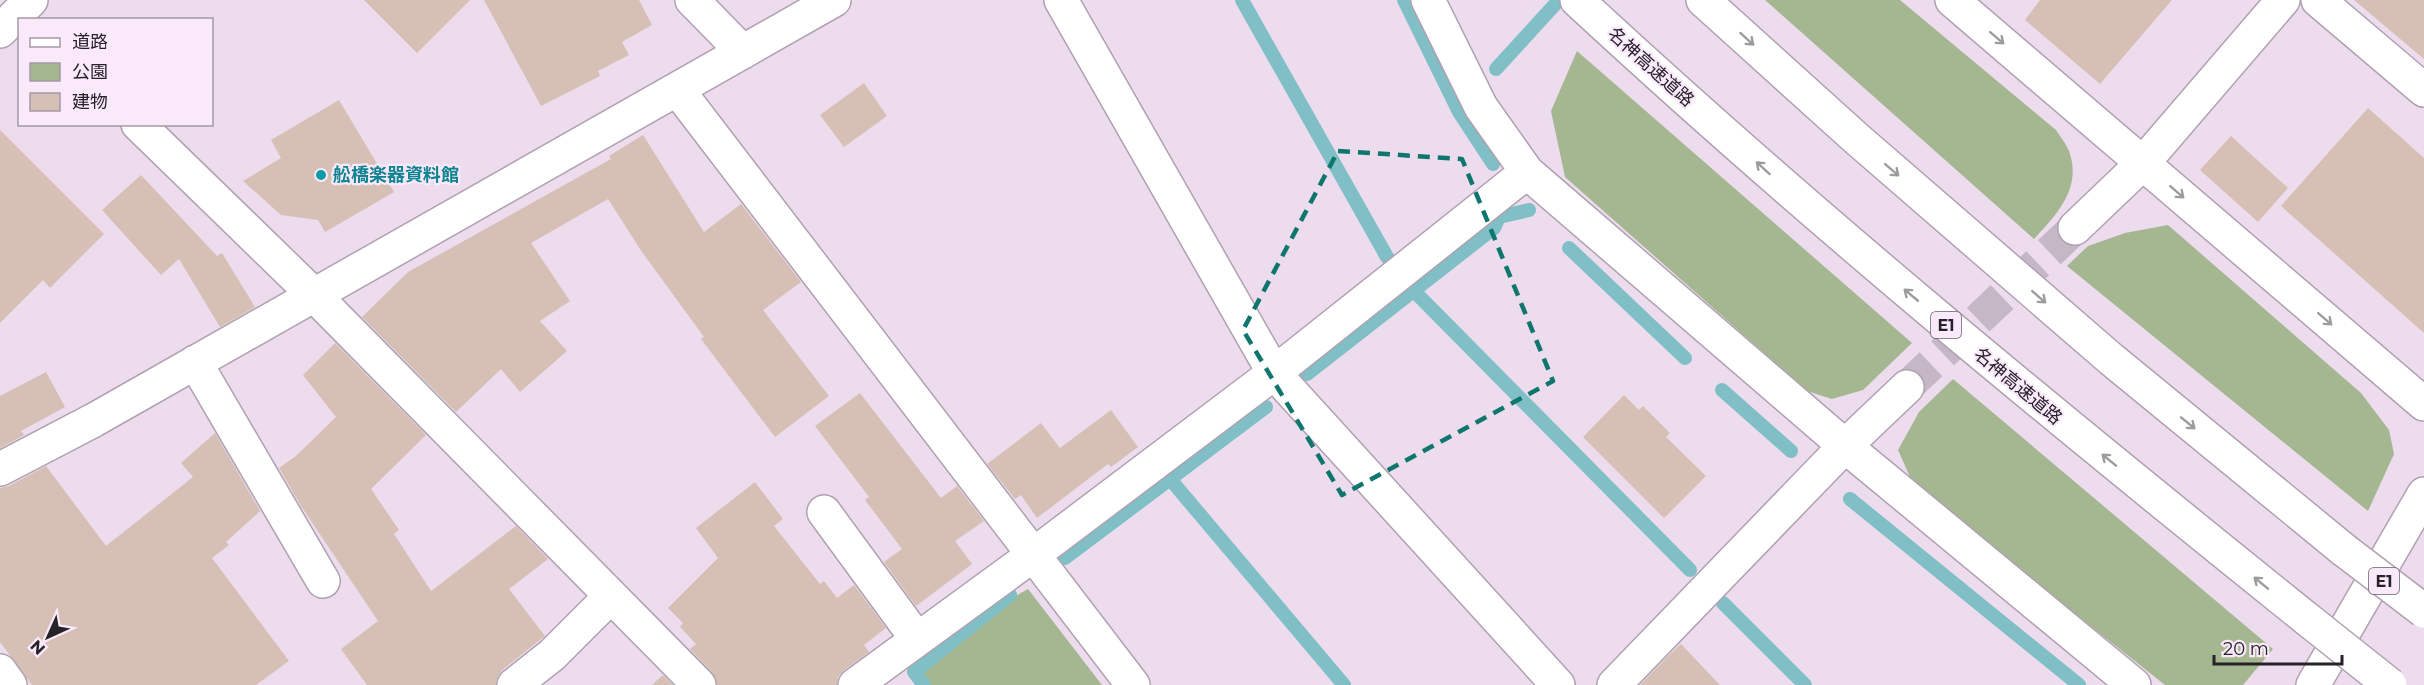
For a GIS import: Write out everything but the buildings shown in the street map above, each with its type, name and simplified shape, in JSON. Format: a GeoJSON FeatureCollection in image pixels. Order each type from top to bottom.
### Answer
{"type":"FeatureCollection","features":[{"type":"Feature","properties":{"kind":"main road"},"geometry":{"type":"LineString","coordinates":[[692,0],[743,52]]}},
{"type":"Feature","properties":{"kind":"main road"},"geometry":{"type":"LineString","coordinates":[[0,469],[94,420],[834,0]]}},
{"type":"Feature","properties":{"kind":"main road"},"geometry":{"type":"LineString","coordinates":[[1061,0],[1274,373],[1558,685]]}},
{"type":"Feature","properties":{"kind":"main road"},"geometry":{"type":"LineString","coordinates":[[1428,0],[1481,107],[1527,172],[1845,446],[2134,685]]}},
{"type":"Feature","properties":{"kind":"main road","name":"E1"},"geometry":{"type":"LineString","coordinates":[[1703,0],[1857,140],[2111,359],[2344,550],[2424,611]]}},
{"type":"Feature","properties":{"kind":"main road"},"geometry":{"type":"LineString","coordinates":[[1952,0],[2424,404]]}},
{"type":"Feature","properties":{"kind":"main road"},"geometry":{"type":"LineString","coordinates":[[2075,228],[2143,163],[2283,0]]}},
{"type":"Feature","properties":{"kind":"main road"},"geometry":{"type":"LineString","coordinates":[[2318,0],[2424,90]]}},
{"type":"Feature","properties":{"kind":"main road","name":"名神高速道路"},"geometry":{"type":"LineString","coordinates":[[1587,8],[1837,232],[2059,420],[2390,685]]}},
{"type":"Feature","properties":{"kind":"main road"},"geometry":{"type":"LineString","coordinates":[[677,89],[1133,685]]}},
{"type":"Feature","properties":{"kind":"main road"},"geometry":{"type":"LineString","coordinates":[[140,126],[314,295],[699,685]]}},
{"type":"Feature","properties":{"kind":"main road"},"geometry":{"type":"LineString","coordinates":[[855,685],[1033,555],[1274,373],[1527,172]]}},
{"type":"Feature","properties":{"kind":"main road"},"geometry":{"type":"LineString","coordinates":[[195,362],[323,581]]}},
{"type":"Feature","properties":{"kind":"main road"},"geometry":{"type":"LineString","coordinates":[[1614,685],[1845,446],[1907,387]]}},
{"type":"Feature","properties":{"kind":"main road"},"geometry":{"type":"LineString","coordinates":[[2313,685],[2424,494]]}},
{"type":"Feature","properties":{"kind":"main road"},"geometry":{"type":"LineString","coordinates":[[824,512],[917,639]]}},
{"type":"Feature","properties":{"kind":"main road"},"geometry":{"type":"LineString","coordinates":[[514,685],[552,655],[611,596]]}},
{"type":"Feature","properties":{"kind":"main road"},"geometry":{"type":"LineString","coordinates":[[0,671],[10,685]]}},
{"type":"Feature","properties":{"kind":"highlighted area"},"geometry":{"type":"Polygon","coordinates":[[[1338,151],[1462,159],[1553,381],[1342,495],[1243,330],[1338,151]]]}},
{"type":"Feature","properties":{"kind":"green space"},"geometry":{"type":"Polygon","coordinates":[[[1765,0],[1900,0],[2056,130],[2069,151],[2073,167],[2069,190],[2058,211],[2034,239],[1765,0]]]}},
{"type":"Feature","properties":{"kind":"green space"},"geometry":{"type":"Polygon","coordinates":[[[1577,51],[1912,343],[1863,390],[1832,399],[1807,391],[1565,177],[1551,111],[1577,51]]]}},
{"type":"Feature","properties":{"kind":"green space"},"geometry":{"type":"Polygon","coordinates":[[[2168,225],[2361,393],[2389,430],[2394,454],[2368,511],[2067,266],[2088,246],[2125,233],[2168,225]]]}},
{"type":"Feature","properties":{"kind":"green space"},"geometry":{"type":"Polygon","coordinates":[[[1953,379],[2273,649],[2243,685],[2165,685],[1914,486],[1898,450],[1919,412],[1953,379]]]}},
{"type":"Feature","properties":{"kind":"green space"},"geometry":{"type":"Polygon","coordinates":[[[1028,589],[1102,685],[922,685],[916,677],[1012,598],[1028,589]]]}},
{"type":"Feature","properties":{"kind":"waterway"},"geometry":{"type":"LineString","coordinates":[[1242,0],[1387,257]]}},
{"type":"Feature","properties":{"kind":"waterway"},"geometry":{"type":"LineString","coordinates":[[1404,0],[1459,112],[1493,164]]}},
{"type":"Feature","properties":{"kind":"waterway"},"geometry":{"type":"LineString","coordinates":[[1496,69],[1559,0]]}},
{"type":"Feature","properties":{"kind":"waterway"},"geometry":{"type":"LineString","coordinates":[[1307,374],[1494,228],[1499,217],[1529,210]]}},
{"type":"Feature","properties":{"kind":"waterway"},"geometry":{"type":"LineString","coordinates":[[1569,248],[1685,358]]}},
{"type":"Feature","properties":{"kind":"waterway"},"geometry":{"type":"LineString","coordinates":[[1414,291],[1690,570]]}},
{"type":"Feature","properties":{"kind":"waterway"},"geometry":{"type":"LineString","coordinates":[[1722,390],[1791,451]]}},
{"type":"Feature","properties":{"kind":"waterway"},"geometry":{"type":"LineString","coordinates":[[1065,558],[1266,407]]}},
{"type":"Feature","properties":{"kind":"waterway"},"geometry":{"type":"LineString","coordinates":[[1170,479],[1344,685]]}},
{"type":"Feature","properties":{"kind":"waterway"},"geometry":{"type":"LineString","coordinates":[[1850,499],[2079,685]]}},
{"type":"Feature","properties":{"kind":"waterway"},"geometry":{"type":"LineString","coordinates":[[924,685],[914,672],[1010,595]]}},
{"type":"Feature","properties":{"kind":"waterway"},"geometry":{"type":"LineString","coordinates":[[1723,603],[1805,685]]}},
{"type":"Feature","properties":{"kind":"tunnel"},"geometry":{"type":"LineString","coordinates":[[1907,387],[2075,228]]}},
{"type":"Feature","properties":{"kind":"place","name":"舩橋楽器資料館"},"geometry":{"type":"Point","coordinates":[321,175]}}]}
